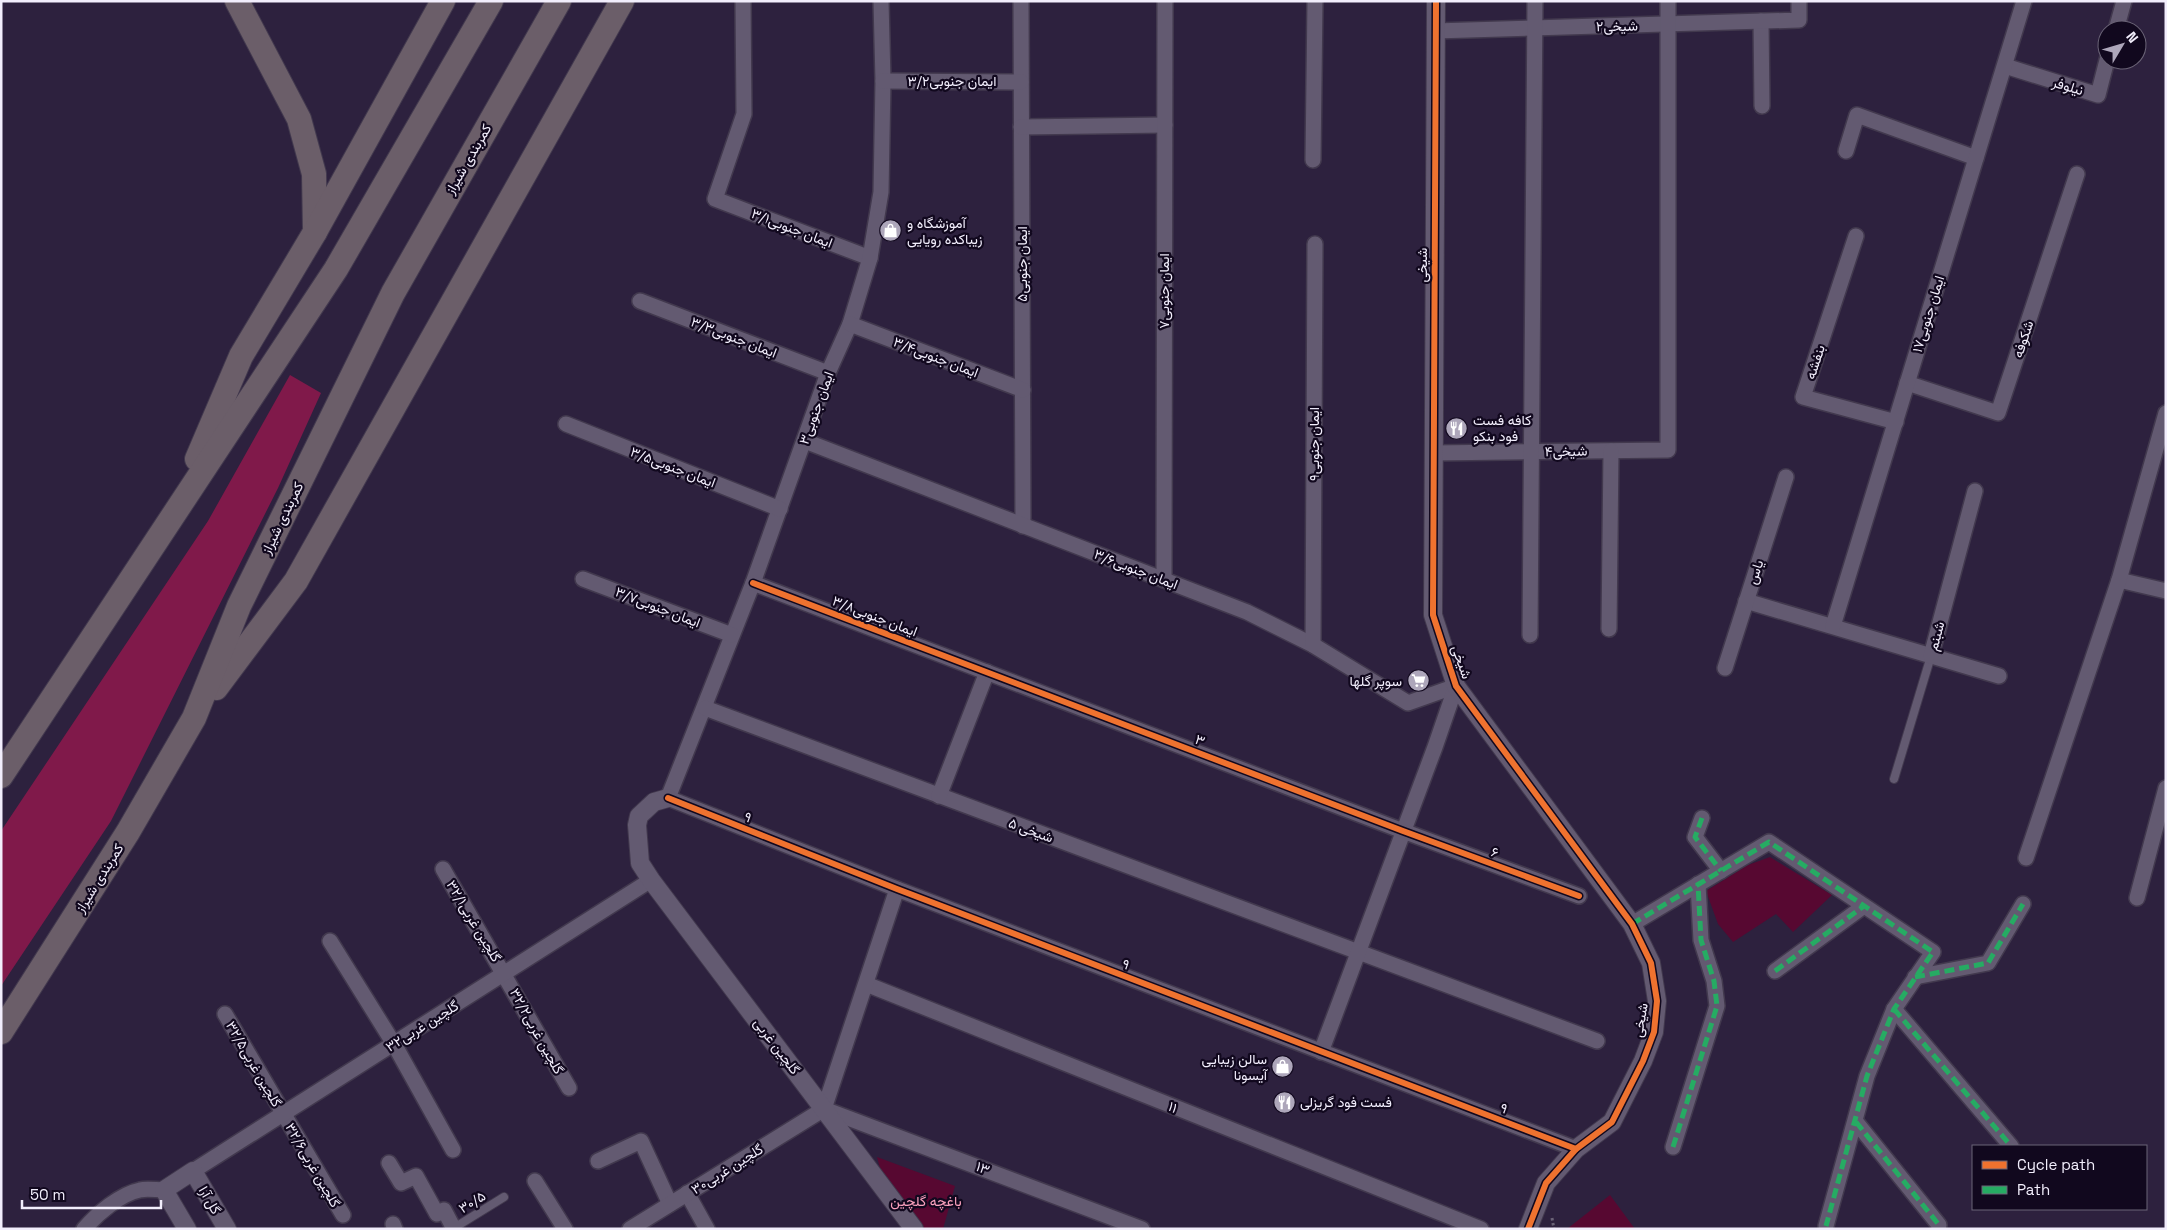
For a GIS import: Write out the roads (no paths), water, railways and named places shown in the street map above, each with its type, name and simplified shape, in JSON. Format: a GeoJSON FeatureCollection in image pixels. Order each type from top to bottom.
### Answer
{"type":"FeatureCollection","features":[{"type":"Feature","properties":{"kind":"highway"},"geometry":{"type":"LineString","coordinates":[[237,1],[299,119],[314,174],[315,232]]}},
{"type":"Feature","properties":{"kind":"highway"},"geometry":{"type":"LineString","coordinates":[[174,514],[241,356],[315,232],[443,1]]}},
{"type":"Feature","properties":{"kind":"highway"},"geometry":{"type":"LineString","coordinates":[[1,776],[336,269],[491,1]]}},
{"type":"Feature","properties":{"kind":"highway","name":"کمربندی شیراز"},"geometry":{"type":"LineString","coordinates":[[1,1032],[128,832],[194,718],[239,606],[393,293],[558,1]]}},
{"type":"Feature","properties":{"kind":"highway"},"geometry":{"type":"LineString","coordinates":[[194,718],[296,581],[622,1]]}},
{"type":"Feature","properties":{"kind":"street","name":"ایمان جنوبی۳/۱"},"geometry":{"type":"LineString","coordinates":[[743,1],[744,114],[715,199],[870,258]]}},
{"type":"Feature","properties":{"kind":"street","name":"ایمان جنوبی۳"},"geometry":{"type":"LineString","coordinates":[[668,798],[753,583],[828,373],[850,324],[870,258],[881,192],[881,1]]}},
{"type":"Feature","properties":{"kind":"street","name":"ایمان جنوبی۵"},"geometry":{"type":"LineString","coordinates":[[1020,1],[1023,526]]}},
{"type":"Feature","properties":{"kind":"street","name":"ایمان جنوبی۷"},"geometry":{"type":"LineString","coordinates":[[1164,580],[1165,1]]}},
{"type":"Feature","properties":{"kind":"street"},"geometry":{"type":"LineString","coordinates":[[1313,160],[1315,1]]}},
{"type":"Feature","properties":{"kind":"street","name":"شیخی"},"geometry":{"type":"LineString","coordinates":[[1436,1],[1433,615],[1456,686],[1632,924],[1651,963],[1657,1001],[1654,1032],[1643,1062],[1612,1122],[1576,1149],[1546,1183],[1528,1229]]}},
{"type":"Feature","properties":{"kind":"street"},"geometry":{"type":"LineString","coordinates":[[1530,635],[1536,1]]}},
{"type":"Feature","properties":{"kind":"street"},"geometry":{"type":"LineString","coordinates":[[1668,1],[1668,24]]}},
{"type":"Feature","properties":{"kind":"street","name":"شیخی۲"},"geometry":{"type":"LineString","coordinates":[[1435,31],[1799,20],[1799,1]]}},
{"type":"Feature","properties":{"kind":"street","name":"ایمان جنوبی۱۷"},"geometry":{"type":"LineString","coordinates":[[1833,626],[2024,1]]}},
{"type":"Feature","properties":{"kind":"street"},"geometry":{"type":"LineString","coordinates":[[2119,20],[2124,1]]}},
{"type":"Feature","properties":{"kind":"street"},"geometry":{"type":"LineString","coordinates":[[1761,21],[1762,106]]}},
{"type":"Feature","properties":{"kind":"street","name":"شیخی۴"},"geometry":{"type":"LineString","coordinates":[[1434,453],[1668,450],[1668,24]]}},
{"type":"Feature","properties":{"kind":"street","name":"نیلوفر"},"geometry":{"type":"LineString","coordinates":[[2004,66],[2098,95],[2104,70]]}},
{"type":"Feature","properties":{"kind":"street","name":"ایمان جنوبی۳/۲"},"geometry":{"type":"LineString","coordinates":[[882,81],[1021,82]]}},
{"type":"Feature","properties":{"kind":"street"},"geometry":{"type":"LineString","coordinates":[[1846,151],[1858,115],[1976,158]]}},
{"type":"Feature","properties":{"kind":"street"},"geometry":{"type":"LineString","coordinates":[[1021,127],[1164,125]]}},
{"type":"Feature","properties":{"kind":"street","name":"شکوفه"},"geometry":{"type":"LineString","coordinates":[[1907,383],[1998,413],[2077,174]]}},
{"type":"Feature","properties":{"kind":"street","name":"بنفشه"},"geometry":{"type":"LineString","coordinates":[[1856,236],[1803,397],[1896,422]]}},
{"type":"Feature","properties":{"kind":"street","name":"ایمان جنوبی۹"},"geometry":{"type":"LineString","coordinates":[[1313,645],[1315,244]]}},
{"type":"Feature","properties":{"kind":"street","name":"ایمان جنوبی۳/۳"},"geometry":{"type":"LineString","coordinates":[[640,301],[828,373]]}},
{"type":"Feature","properties":{"kind":"street","name":"ایمان جنوبی۳/۴"},"geometry":{"type":"LineString","coordinates":[[850,324],[1022,390]]}},
{"type":"Feature","properties":{"kind":"street"},"geometry":{"type":"LineString","coordinates":[[2026,858],[2119,580],[2166,413]]}},
{"type":"Feature","properties":{"kind":"street","name":"ایمان جنوبی۳/۵"},"geometry":{"type":"LineString","coordinates":[[566,424],[780,509]]}},
{"type":"Feature","properties":{"kind":"street","name":"ایمان جنوبی۳/۶"},"geometry":{"type":"LineString","coordinates":[[804,441],[1247,612],[1313,645],[1408,703],[1456,686]]}},
{"type":"Feature","properties":{"kind":"street"},"geometry":{"type":"LineString","coordinates":[[1609,629],[1611,451]]}},
{"type":"Feature","properties":{"kind":"street","name":"یاس"},"geometry":{"type":"LineString","coordinates":[[1725,668],[1786,477]]}},
{"type":"Feature","properties":{"kind":"street","name":"شبنم"},"geometry":{"type":"LineString","coordinates":[[1931,656],[1975,492]]}},
{"type":"Feature","properties":{"kind":"street","name":"ایمان جنوبی۳/۷"},"geometry":{"type":"LineString","coordinates":[[583,579],[732,635]]}},
{"type":"Feature","properties":{"kind":"street"},"geometry":{"type":"LineString","coordinates":[[2119,580],[2166,590]]}},
{"type":"Feature","properties":{"kind":"street","name":"ایمان جنوبی۳/۸"},"geometry":{"type":"LineString","coordinates":[[753,583],[987,672]]}},
{"type":"Feature","properties":{"kind":"street"},"geometry":{"type":"LineString","coordinates":[[1746,601],[1999,676]]}},
{"type":"Feature","properties":{"kind":"street"},"geometry":{"type":"LineString","coordinates":[[939,796],[987,672]]}},
{"type":"Feature","properties":{"kind":"street","name":"۳"},"geometry":{"type":"LineString","coordinates":[[987,672],[1404,831]]}},
{"type":"Feature","properties":{"kind":"street"},"geometry":{"type":"LineString","coordinates":[[1321,1052],[1456,686]]}},
{"type":"Feature","properties":{"kind":"street","name":"شیخی ۵"},"geometry":{"type":"LineString","coordinates":[[705,708],[1596,1041]]}},
{"type":"Feature","properties":{"kind":"street"},"geometry":{"type":"LineString","coordinates":[[2137,898],[2166,788]]}},
{"type":"Feature","properties":{"kind":"street","name":"گلچین غربی"},"geometry":{"type":"LineString","coordinates":[[668,798],[654,802],[639,816],[637,825],[640,863],[914,1229]]}},
{"type":"Feature","properties":{"kind":"street","name":"۹"},"geometry":{"type":"LineString","coordinates":[[668,798],[897,889],[1576,1149]]}},
{"type":"Feature","properties":{"kind":"street"},"geometry":{"type":"LineString","coordinates":[[1702,818],[1695,837],[1721,871]]}},
{"type":"Feature","properties":{"kind":"street","name":"۶"},"geometry":{"type":"LineString","coordinates":[[1404,831],[1579,896]]}},
{"type":"Feature","properties":{"kind":"street"},"geometry":{"type":"LineString","coordinates":[[1632,924],[1769,842],[1933,952],[1894,1009],[1867,1076],[1856,1122],[1826,1226]]}},
{"type":"Feature","properties":{"kind":"street","name":"گلچین غربی۳۲/۱"},"geometry":{"type":"LineString","coordinates":[[443,869],[505,973]]}},
{"type":"Feature","properties":{"kind":"street","name":"گلچین غربی۳۲"},"geometry":{"type":"LineString","coordinates":[[193,1171],[651,880]]}},
{"type":"Feature","properties":{"kind":"street"},"geometry":{"type":"LineString","coordinates":[[1673,1147],[1717,1006],[1714,981],[1701,940],[1698,884]]}},
{"type":"Feature","properties":{"kind":"street"},"geometry":{"type":"LineString","coordinates":[[824,1109],[897,889]]}},
{"type":"Feature","properties":{"kind":"street"},"geometry":{"type":"LineString","coordinates":[[1915,977],[1988,964],[2023,904]]}},
{"type":"Feature","properties":{"kind":"street"},"geometry":{"type":"LineString","coordinates":[[1775,971],[1864,906]]}},
{"type":"Feature","properties":{"kind":"street"},"geometry":{"type":"LineString","coordinates":[[330,941],[394,1044],[453,1150]]}},
{"type":"Feature","properties":{"kind":"street","name":"گلچین غربی۳۲/۲"},"geometry":{"type":"LineString","coordinates":[[505,973],[569,1088]]}},
{"type":"Feature","properties":{"kind":"street","name":"۱۱"},"geometry":{"type":"LineString","coordinates":[[866,984],[1481,1229]]}},
{"type":"Feature","properties":{"kind":"street"},"geometry":{"type":"LineString","coordinates":[[1894,1009],[2010,1145]]}},
{"type":"Feature","properties":{"kind":"street","name":"گلچین غربی۳۲/۵"},"geometry":{"type":"LineString","coordinates":[[225,1014],[283,1114]]}},
{"type":"Feature","properties":{"kind":"street","name":"گلچین غربی۳۰"},"geometry":{"type":"LineString","coordinates":[[630,1229],[824,1109]]}},
{"type":"Feature","properties":{"kind":"street","name":"۱۳"},"geometry":{"type":"LineString","coordinates":[[824,1109],[1142,1229]]}},
{"type":"Feature","properties":{"kind":"street","name":"گلچین غربی۳۲/۶"},"geometry":{"type":"LineString","coordinates":[[283,1114],[342,1215]]}},
{"type":"Feature","properties":{"kind":"street"},"geometry":{"type":"LineString","coordinates":[[1856,1122],[1939,1226]]}},
{"type":"Feature","properties":{"kind":"street"},"geometry":{"type":"LineString","coordinates":[[598,1161],[641,1141],[670,1204]]}},
{"type":"Feature","properties":{"kind":"street"},"geometry":{"type":"LineString","coordinates":[[389,1163],[401,1183],[416,1176],[437,1214],[444,1210],[454,1228]]}},
{"type":"Feature","properties":{"kind":"street"},"geometry":{"type":"LineString","coordinates":[[84,1229],[113,1204],[127,1196],[139,1190],[164,1190],[193,1171]]}},
{"type":"Feature","properties":{"kind":"street","name":"گل آرا"},"geometry":{"type":"LineString","coordinates":[[193,1171],[227,1229]]}},
{"type":"Feature","properties":{"kind":"street"},"geometry":{"type":"LineString","coordinates":[[536,1181],[565,1229]]}},
{"type":"Feature","properties":{"kind":"street"},"geometry":{"type":"LineString","coordinates":[[164,1190],[187,1229]]}},
{"type":"Feature","properties":{"kind":"street"},"geometry":{"type":"LineString","coordinates":[[687,1193],[708,1229]]}},
{"type":"Feature","properties":{"kind":"lane","name":"شبنم"},"geometry":{"type":"LineString","coordinates":[[1894,779],[1931,656]]}},
{"type":"Feature","properties":{"kind":"lane","name":"۳۰/۵"},"geometry":{"type":"LineString","coordinates":[[454,1228],[504,1197]]}},
{"type":"Feature","properties":{"kind":"place","name":"آموزشگاه و زیباکده رویایی"},"geometry":{"type":"Point","coordinates":[891,231]}},
{"type":"Feature","properties":{"kind":"place","name":"کافه فست فود بنکو"},"geometry":{"type":"Point","coordinates":[1457,428]}},
{"type":"Feature","properties":{"kind":"place","name":"سوپر گلها"},"geometry":{"type":"Point","coordinates":[1418,681]}},
{"type":"Feature","properties":{"kind":"place","name":"سالن زیبایی آیسونا"},"geometry":{"type":"Point","coordinates":[1283,1067]}},
{"type":"Feature","properties":{"kind":"place","name":"فست فود گریزلی"},"geometry":{"type":"Point","coordinates":[1284,1102]}},
{"type":"Feature","properties":{"kind":"park label","name":"باغچه گلچین"},"geometry":{"type":"Point","coordinates":[926,1201]}}]}
